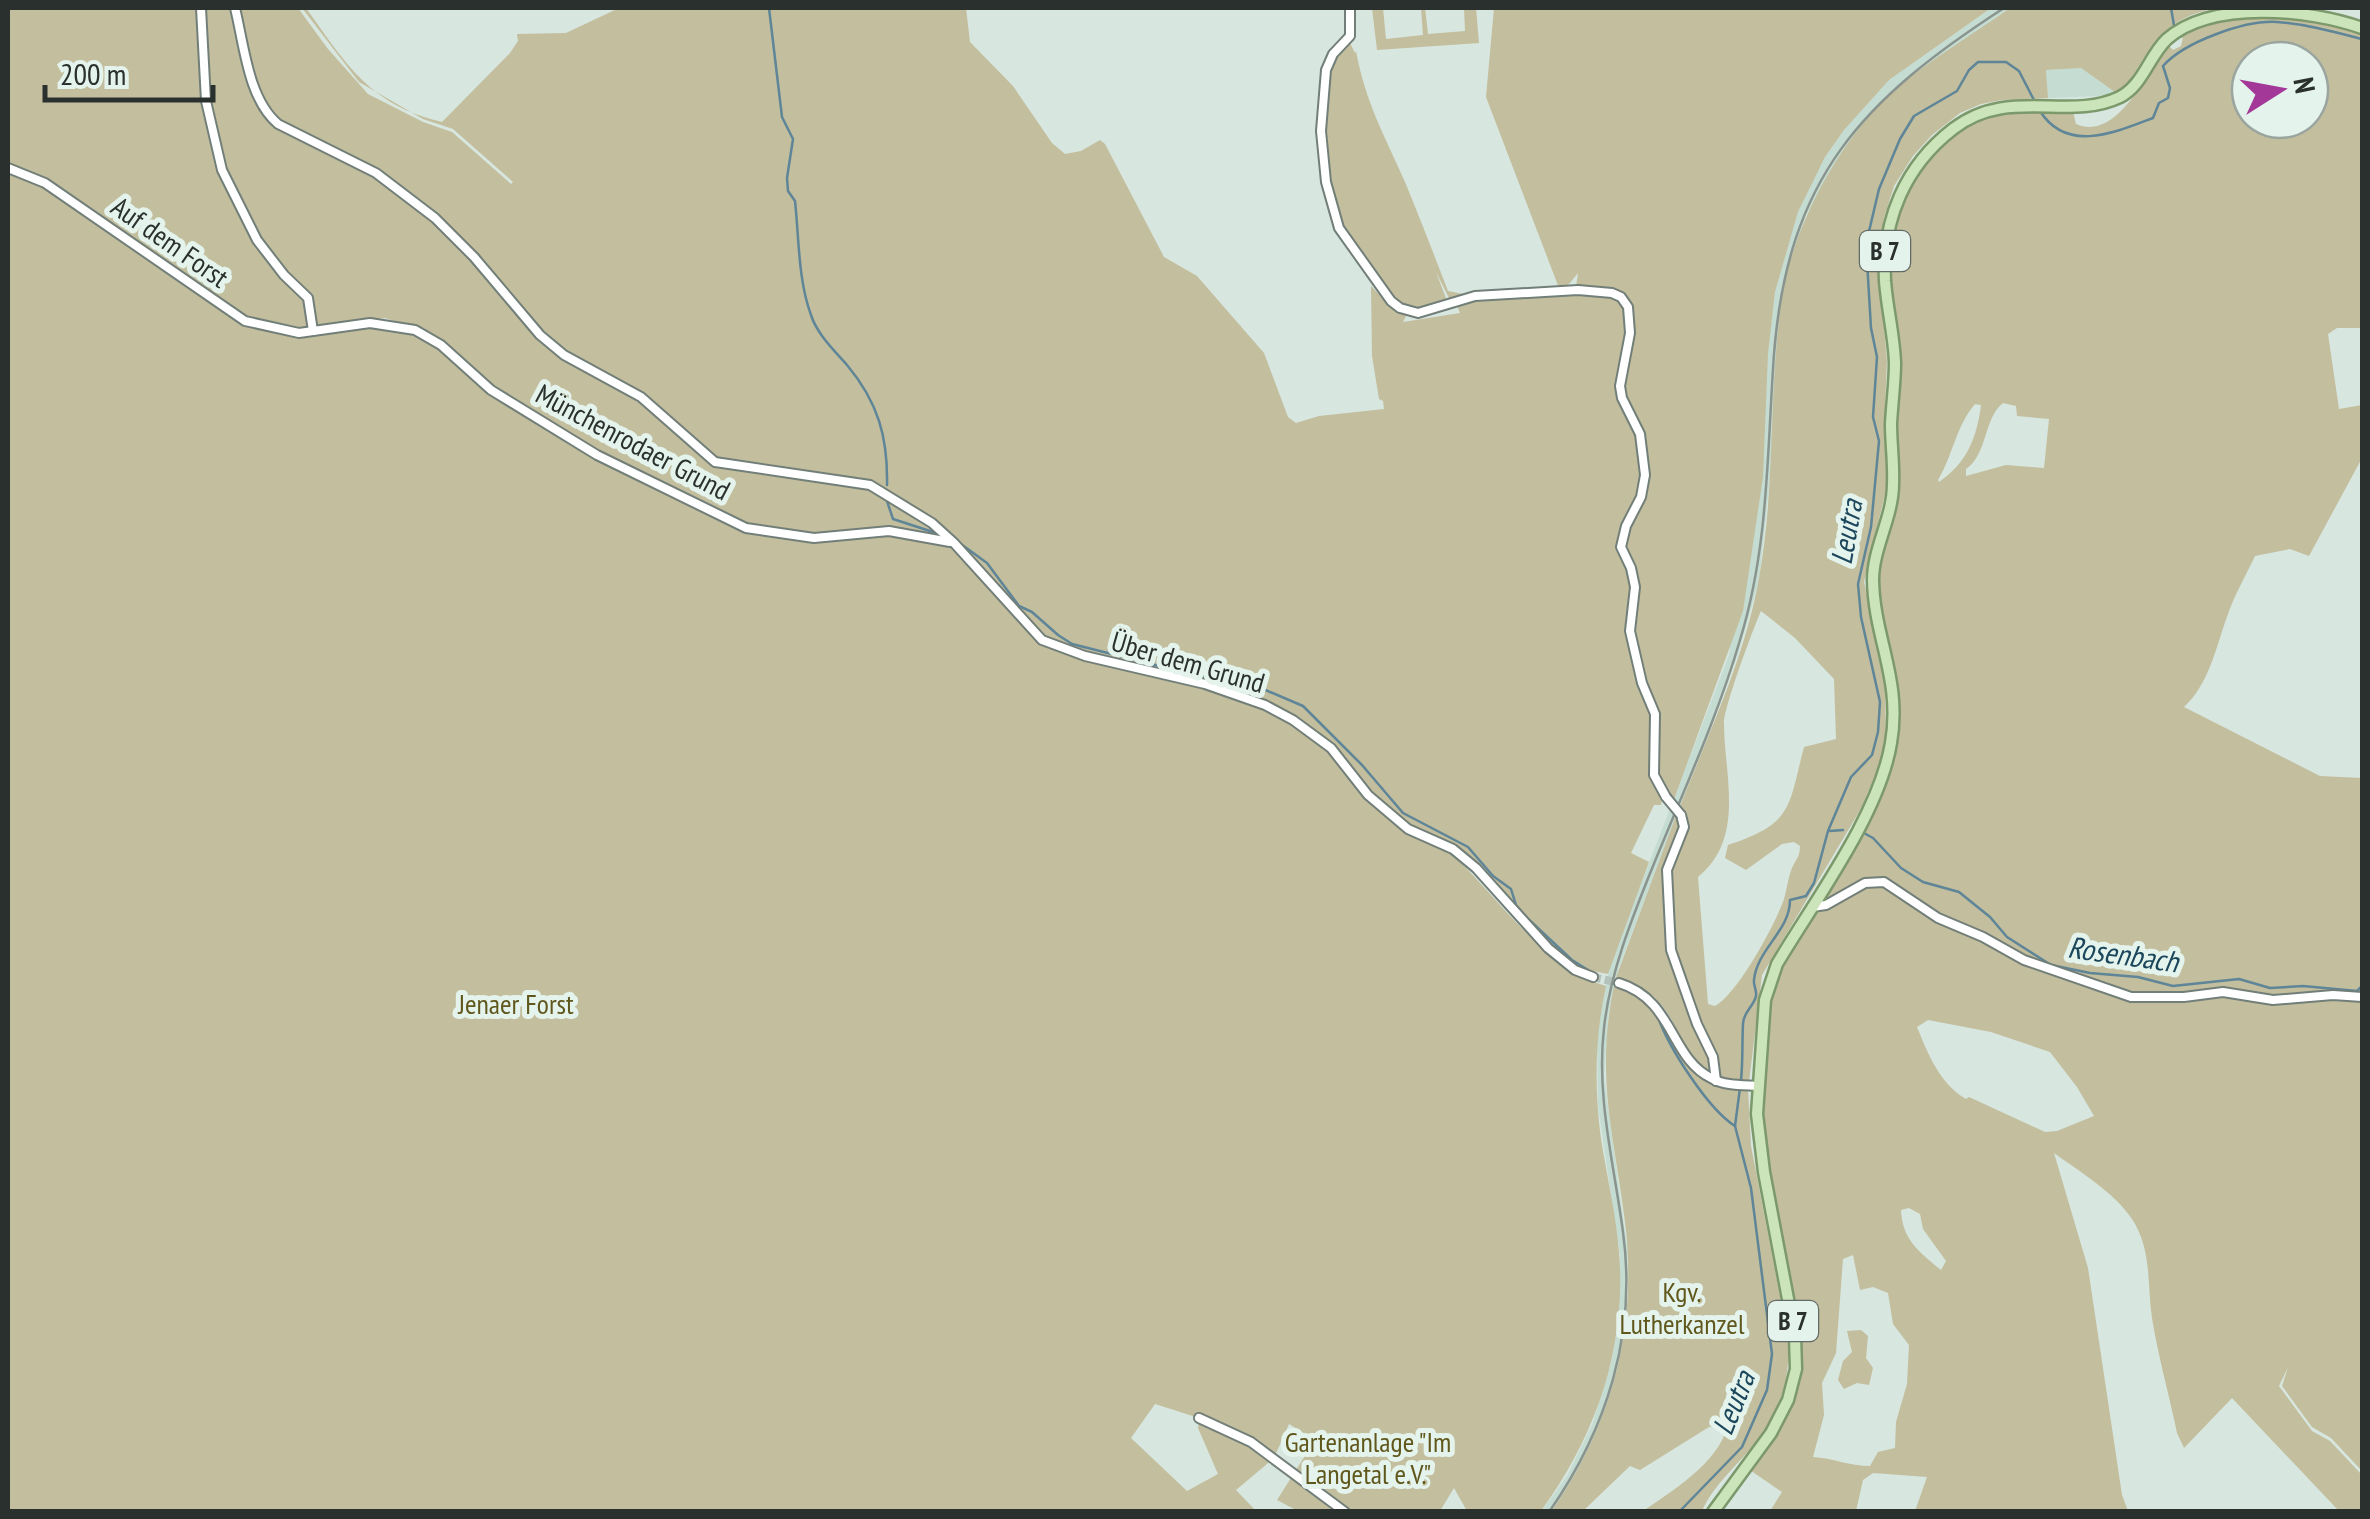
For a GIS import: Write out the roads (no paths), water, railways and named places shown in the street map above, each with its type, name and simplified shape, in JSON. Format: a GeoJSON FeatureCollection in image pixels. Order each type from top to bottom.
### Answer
{"type":"FeatureCollection","features":[{"type":"Feature","properties":{"kind":"main road","name":"B 7"},"geometry":{"type":"LineString","coordinates":[[1712,1512],[1772,1433],[1788,1400],[1796,1355],[1760,1148],[1758,1086],[1768,987],[1777,964],[1879,788],[1892,740],[1895,696],[1873,581],[1894,486],[1894,361],[1885,260],[1891,221],[1912,169],[1938,140],[1982,111],[2101,102],[2122,96],[2134,85],[2157,49],[2176,31],[2213,17],[2269,10],[2300,11],[2362,28]]}},
{"type":"Feature","properties":{"kind":"street"},"geometry":{"type":"LineString","coordinates":[[201,8],[206,101],[222,170],[257,240],[308,298],[313,331]]}},
{"type":"Feature","properties":{"kind":"street","name":"Über dem Grund"},"geometry":{"type":"LineString","coordinates":[[235,8],[257,94],[267,114],[278,124],[376,172],[435,218],[540,335],[564,355],[642,397],[715,462],[870,485],[932,523],[1042,640],[1085,656],[1205,684],[1265,705],[1293,720],[1331,748],[1368,795],[1408,828],[1453,849],[1476,868],[1548,948],[1578,972],[1593,977]]}},
{"type":"Feature","properties":{"kind":"street"},"geometry":{"type":"LineString","coordinates":[[1350,8],[1350,36],[1333,54],[1326,70],[1322,148],[1334,216],[1347,242],[1384,294],[1400,308],[1418,313],[1475,296],[1559,290],[1612,293],[1628,307],[1630,332],[1620,386],[1640,434],[1644,474],[1641,497],[1626,526],[1621,547],[1632,568],[1635,588],[1630,630],[1642,683],[1654,714],[1654,775],[1681,815],[1684,827],[1667,870],[1671,950],[1712,1057],[1716,1081]]}},
{"type":"Feature","properties":{"kind":"street","name":"Auf dem Forst"},"geometry":{"type":"LineString","coordinates":[[8,168],[45,183],[245,321],[299,332],[313,331]]}},
{"type":"Feature","properties":{"kind":"street","name":"Münchenrodaer Grund"},"geometry":{"type":"LineString","coordinates":[[313,331],[370,324],[415,330],[441,346],[491,390],[597,455],[746,528],[814,538],[889,531],[954,543]]}},
{"type":"Feature","properties":{"kind":"street"},"geometry":{"type":"LineString","coordinates":[[1811,906],[1826,905],[1865,883],[1884,882],[1938,918],[1983,936],[2024,960],[2131,997],[2222,992],[2273,1000],[2332,994],[2362,996]]}},
{"type":"Feature","properties":{"kind":"street"},"geometry":{"type":"LineString","coordinates":[[1619,982],[1644,992],[1693,1065],[1716,1081],[1758,1086]]}},
{"type":"Feature","properties":{"kind":"street"},"geometry":{"type":"LineString","coordinates":[[1200,1418],[1250,1442],[1346,1512]]}},
{"type":"Feature","properties":{"kind":"waterway"},"geometry":{"type":"LineString","coordinates":[[769,8],[782,117],[793,139],[788,191],[795,201],[807,302],[817,329],[858,379],[874,407],[886,451],[887,485]]}},
{"type":"Feature","properties":{"kind":"waterway"},"geometry":{"type":"LineString","coordinates":[[2171,8],[2175,31]]}},
{"type":"Feature","properties":{"kind":"waterway","name":"Leutra"},"geometry":{"type":"LineString","coordinates":[[2040,111],[2051,124],[2078,136],[2108,133],[2153,118],[2159,103],[2168,98],[2170,88],[2163,66],[2200,41],[2249,25],[2288,23],[2362,39]]}},
{"type":"Feature","properties":{"kind":"waterway","name":"Leutra"},"geometry":{"type":"LineString","coordinates":[[1741,1080],[1743,1020],[1756,996],[1756,969],[1785,921],[1790,900],[1806,896],[1814,883],[1828,831],[1851,777],[1872,755],[1878,732],[1880,702],[1861,617],[1858,584],[1871,527],[1879,441],[1873,417],[1877,357],[1871,328],[1866,244],[1879,189],[1914,116],[1957,91],[1978,62],[2006,62],[2019,71],[2036,104]]}},
{"type":"Feature","properties":{"kind":"waterway"},"geometry":{"type":"LineString","coordinates":[[887,501],[893,519],[933,532]]}},
{"type":"Feature","properties":{"kind":"waterway"},"geometry":{"type":"LineString","coordinates":[[954,539],[987,563],[1019,606],[1072,644],[1263,689],[1303,706],[1403,813],[1468,847],[1493,876],[1511,889],[1516,905],[1526,917],[1588,970]]}},
{"type":"Feature","properties":{"kind":"waterway","name":"Rosenbach"},"geometry":{"type":"LineString","coordinates":[[1830,831],[1843,830]]}},
{"type":"Feature","properties":{"kind":"waterway","name":"Rosenbach"},"geometry":{"type":"LineString","coordinates":[[1862,832],[1873,838],[1901,868],[1923,882],[1959,892],[2007,937],[2051,965],[2173,986],[2239,979],[2270,988],[2303,986],[2357,991],[2362,986]]}},
{"type":"Feature","properties":{"kind":"waterway"},"geometry":{"type":"LineString","coordinates":[[1658,1017],[1690,1077],[1735,1126]]}},
{"type":"Feature","properties":{"kind":"waterway","name":"Leutra"},"geometry":{"type":"LineString","coordinates":[[1679,1512],[1742,1447],[1767,1390],[1772,1354],[1751,1188],[1735,1126],[1740,1088]]}},
{"type":"Feature","properties":{"kind":"tunnel"},"geometry":{"type":"LineString","coordinates":[[1593,977],[1619,983]]}},
{"type":"Feature","properties":{"kind":"railway"},"geometry":{"type":"LineString","coordinates":[[1549,1512],[1602,1414],[1621,1344],[1626,1307],[1623,1232],[1602,1079],[1607,1008],[1629,928],[1721,699],[1750,605],[1762,534],[1774,354],[1782,292],[1796,238],[1815,191],[1841,149],[1873,111],[1910,76],[2004,8]]}},
{"type":"Feature","properties":{"kind":"park label","name":"Jenaer Forst"},"geometry":{"type":"Point","coordinates":[516,1004]}},
{"type":"Feature","properties":{"kind":"park label","name":"Kgv. Lutherkanzel"},"geometry":{"type":"Point","coordinates":[1682,1308]}},
{"type":"Feature","properties":{"kind":"park label","name":"Gartenanlage \"Im Langetal e.V.\""},"geometry":{"type":"Point","coordinates":[1368,1458]}}]}
